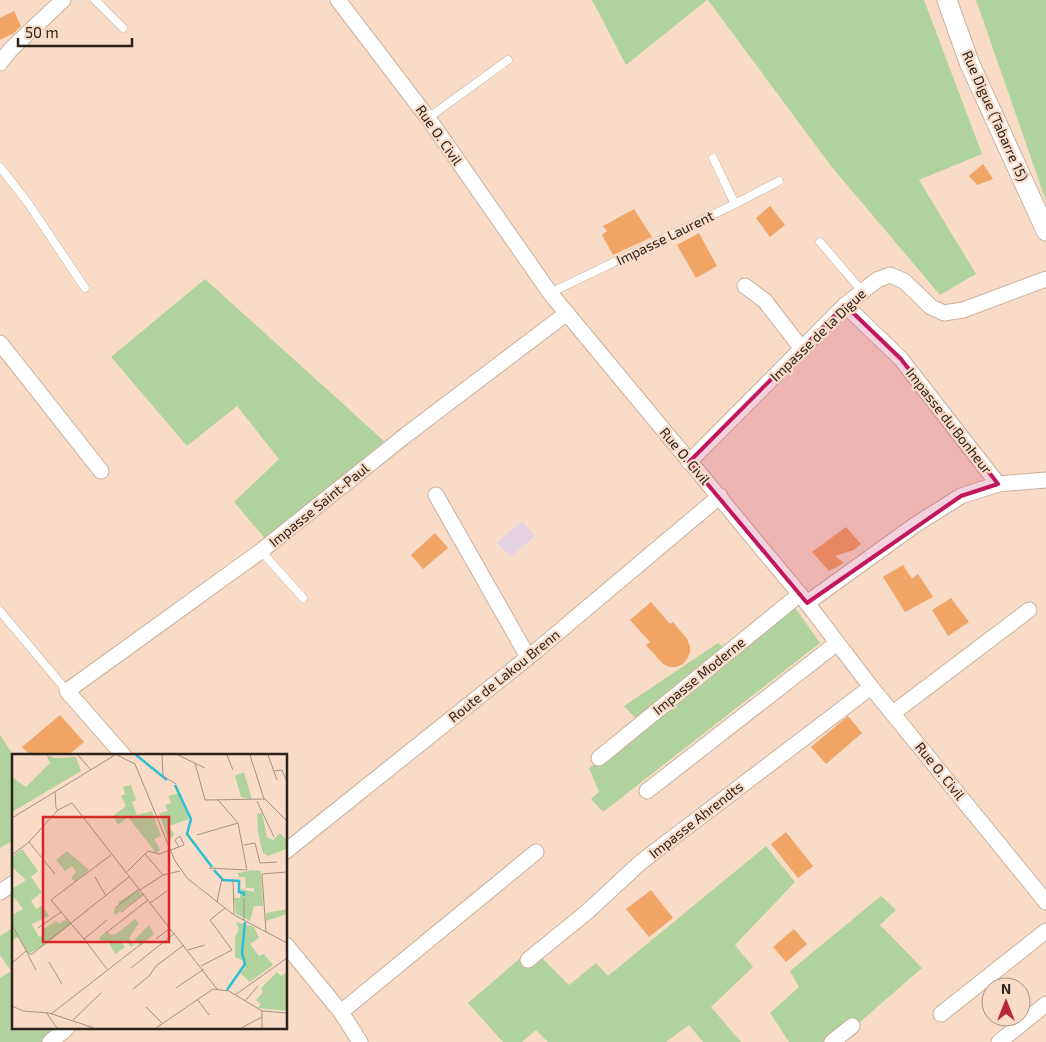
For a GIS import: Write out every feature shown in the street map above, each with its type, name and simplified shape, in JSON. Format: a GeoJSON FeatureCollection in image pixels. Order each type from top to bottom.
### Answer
{"type":"FeatureCollection","features":[{"type":"Feature","properties":{"kind":"street"},"geometry":{"type":"LineString","coordinates":[[0,63],[63,0]]}},
{"type":"Feature","properties":{"kind":"street","name":"Rue O. Civil"},"geometry":{"type":"LineString","coordinates":[[338,0],[428,118],[550,292],[803,598],[871,687],[1046,902]]}},
{"type":"Feature","properties":{"kind":"street","name":"Rue Digue (Tabarre 15)"},"geometry":{"type":"LineString","coordinates":[[946,0],[969,62],[1046,231]]}},
{"type":"Feature","properties":{"kind":"street","name":"Impasse de la Digue"},"geometry":{"type":"LineString","coordinates":[[689,462],[846,305],[877,280],[890,274],[904,281],[931,307],[944,313],[963,310],[1046,279]]}},
{"type":"Feature","properties":{"kind":"street"},"geometry":{"type":"LineString","coordinates":[[745,286],[765,301],[802,349]]}},
{"type":"Feature","properties":{"kind":"street","name":"Impasse du Bonheur"},"geometry":{"type":"LineString","coordinates":[[803,598],[961,496],[998,484],[901,359],[846,305]]}},
{"type":"Feature","properties":{"kind":"street","name":"Impasse Saint-Paul"},"geometry":{"type":"LineString","coordinates":[[68,691],[262,551],[406,435],[567,313]]}},
{"type":"Feature","properties":{"kind":"street"},"geometry":{"type":"LineString","coordinates":[[0,343],[101,471]]}},
{"type":"Feature","properties":{"kind":"street"},"geometry":{"type":"LineString","coordinates":[[998,484],[1046,480]]}},
{"type":"Feature","properties":{"kind":"street"},"geometry":{"type":"LineString","coordinates":[[436,495],[528,657]]}},
{"type":"Feature","properties":{"kind":"street","name":"Route de Lakou Brenn"},"geometry":{"type":"LineString","coordinates":[[288,849],[528,657],[720,496]]}},
{"type":"Feature","properties":{"kind":"street","name":"Impasse Moderne"},"geometry":{"type":"LineString","coordinates":[[599,758],[803,598]]}},
{"type":"Feature","properties":{"kind":"street"},"geometry":{"type":"LineString","coordinates":[[892,713],[1029,610]]}},
{"type":"Feature","properties":{"kind":"street"},"geometry":{"type":"LineString","coordinates":[[647,791],[837,643]]}},
{"type":"Feature","properties":{"kind":"street","name":"Impasse Ahrendts"},"geometry":{"type":"LineString","coordinates":[[528,960],[587,912],[641,862],[871,687]]}},
{"type":"Feature","properties":{"kind":"street"},"geometry":{"type":"LineString","coordinates":[[68,691],[122,754]]}},
{"type":"Feature","properties":{"kind":"street"},"geometry":{"type":"LineString","coordinates":[[341,1012],[536,852]]}},
{"type":"Feature","properties":{"kind":"street"},"geometry":{"type":"LineString","coordinates":[[0,892],[12,884]]}},
{"type":"Feature","properties":{"kind":"street"},"geometry":{"type":"LineString","coordinates":[[941,1014],[1046,930]]}},
{"type":"Feature","properties":{"kind":"street"},"geometry":{"type":"LineString","coordinates":[[288,947],[341,1012],[360,1042]]}},
{"type":"Feature","properties":{"kind":"street"},"geometry":{"type":"LineString","coordinates":[[999,1042],[1046,1004]]}},
{"type":"Feature","properties":{"kind":"street"},"geometry":{"type":"LineString","coordinates":[[832,1042],[852,1026]]}},
{"type":"Feature","properties":{"kind":"street"},"geometry":{"type":"LineString","coordinates":[[50,1042],[65,1030]]}},
{"type":"Feature","properties":{"kind":"lane"},"geometry":{"type":"LineString","coordinates":[[95,0],[123,28]]}},
{"type":"Feature","properties":{"kind":"lane"},"geometry":{"type":"LineString","coordinates":[[428,118],[508,60]]}},
{"type":"Feature","properties":{"kind":"lane"},"geometry":{"type":"LineString","coordinates":[[713,158],[735,204]]}},
{"type":"Feature","properties":{"kind":"lane"},"geometry":{"type":"LineString","coordinates":[[0,167],[28,203],[85,288]]}},
{"type":"Feature","properties":{"kind":"lane","name":"Impasse Laurent"},"geometry":{"type":"LineString","coordinates":[[550,292],[735,204],[779,181]]}},
{"type":"Feature","properties":{"kind":"lane"},"geometry":{"type":"LineString","coordinates":[[820,242],[862,292]]}},
{"type":"Feature","properties":{"kind":"lane"},"geometry":{"type":"LineString","coordinates":[[262,551],[302,598]]}},
{"type":"Feature","properties":{"kind":"lane"},"geometry":{"type":"LineString","coordinates":[[0,611],[68,691]]}},
{"type":"Feature","properties":{"kind":"highlighted area"},"geometry":{"type":"Polygon","coordinates":[[[845,305],[901,359],[998,484],[961,496],[807,603],[689,462],[845,305]]]}},
{"type":"Feature","properties":{"kind":"shaded area"},"geometry":{"type":"Polygon","coordinates":[[[522,521],[535,536],[511,557],[497,543],[522,521]]]}},
{"type":"Feature","properties":{"kind":"green space"},"geometry":{"type":"Polygon","coordinates":[[[592,0],[707,0],[626,65],[592,0]]]}},
{"type":"Feature","properties":{"kind":"green space"},"geometry":{"type":"Polygon","coordinates":[[[708,0],[924,0],[982,154],[919,180],[976,274],[940,295],[831,166],[708,0]]]}},
{"type":"Feature","properties":{"kind":"green space"},"geometry":{"type":"Polygon","coordinates":[[[976,0],[1046,0],[1046,201],[976,0]]]}},
{"type":"Feature","properties":{"kind":"green space"},"geometry":{"type":"Polygon","coordinates":[[[205,279],[384,441],[268,542],[234,502],[279,459],[237,406],[187,446],[111,357],[205,279]]]}},
{"type":"Feature","properties":{"kind":"green space"},"geometry":{"type":"Polygon","coordinates":[[[792,603],[820,643],[603,812],[591,799],[599,792],[589,768],[644,727],[624,706],[718,643],[727,650],[792,603]]]}},
{"type":"Feature","properties":{"kind":"green space"},"geometry":{"type":"Polygon","coordinates":[[[0,735],[13,754],[12,841],[0,848],[0,735]]]}},
{"type":"Feature","properties":{"kind":"green space"},"geometry":{"type":"Polygon","coordinates":[[[766,846],[795,882],[735,945],[753,967],[711,1007],[741,1042],[703,1042],[689,1025],[666,1042],[548,1042],[536,1030],[522,1042],[503,1042],[468,1003],[532,948],[569,985],[596,963],[608,976],[766,846]]]}},
{"type":"Feature","properties":{"kind":"green space"},"geometry":{"type":"Polygon","coordinates":[[[881,896],[896,910],[880,925],[922,968],[837,1042],[789,1042],[770,1013],[799,987],[790,971],[881,896]]]}},
{"type":"Feature","properties":{"kind":"green space"},"geometry":{"type":"Polygon","coordinates":[[[12,928],[12,1030],[58,1030],[43,1042],[0,1042],[0,978],[11,971],[0,955],[0,936],[12,928]]]}},
{"type":"Feature","properties":{"kind":"building"},"geometry":{"type":"Polygon","coordinates":[[[14,11],[21,26],[14,33],[0,40],[0,18],[14,11]]]}},
{"type":"Feature","properties":{"kind":"building"},"geometry":{"type":"Polygon","coordinates":[[[983,164],[993,179],[977,185],[969,176],[983,164]]]}},
{"type":"Feature","properties":{"kind":"building"},"geometry":{"type":"Polygon","coordinates":[[[770,206],[785,225],[770,237],[756,218],[770,206]]]}},
{"type":"Feature","properties":{"kind":"building"},"geometry":{"type":"Polygon","coordinates":[[[634,209],[652,237],[613,255],[602,235],[607,231],[603,226],[634,209]]]}},
{"type":"Feature","properties":{"kind":"building"},"geometry":{"type":"Polygon","coordinates":[[[699,233],[717,266],[696,278],[677,245],[699,233]]]}},
{"type":"Feature","properties":{"kind":"building"},"geometry":{"type":"Polygon","coordinates":[[[846,527],[861,544],[854,550],[835,556],[844,563],[829,571],[812,552],[846,527]]]}},
{"type":"Feature","properties":{"kind":"building"},"geometry":{"type":"Polygon","coordinates":[[[435,533],[448,548],[423,569],[411,555],[435,533]]]}},
{"type":"Feature","properties":{"kind":"building"},"geometry":{"type":"Polygon","coordinates":[[[903,565],[912,579],[918,574],[933,597],[905,612],[883,577],[903,565]]]}},
{"type":"Feature","properties":{"kind":"building"},"geometry":{"type":"Polygon","coordinates":[[[951,598],[969,622],[948,636],[932,610],[951,598]]]}},
{"type":"Feature","properties":{"kind":"building"},"geometry":{"type":"Polygon","coordinates":[[[651,602],[670,624],[673,622],[687,639],[690,652],[683,664],[670,667],[663,664],[646,645],[650,642],[630,620],[651,602]]]}},
{"type":"Feature","properties":{"kind":"building"},"geometry":{"type":"Polygon","coordinates":[[[60,715],[84,742],[69,754],[29,754],[22,747],[60,715]]]}},
{"type":"Feature","properties":{"kind":"building"},"geometry":{"type":"Polygon","coordinates":[[[848,716],[862,733],[826,764],[811,747],[848,716]]]}},
{"type":"Feature","properties":{"kind":"building"},"geometry":{"type":"Polygon","coordinates":[[[786,832],[813,866],[798,878],[771,844],[786,832]]]}},
{"type":"Feature","properties":{"kind":"building"},"geometry":{"type":"Polygon","coordinates":[[[651,890],[673,918],[649,937],[626,909],[651,890]]]}},
{"type":"Feature","properties":{"kind":"building"},"geometry":{"type":"Polygon","coordinates":[[[794,929],[807,944],[786,962],[773,947],[794,929]]]}}]}
